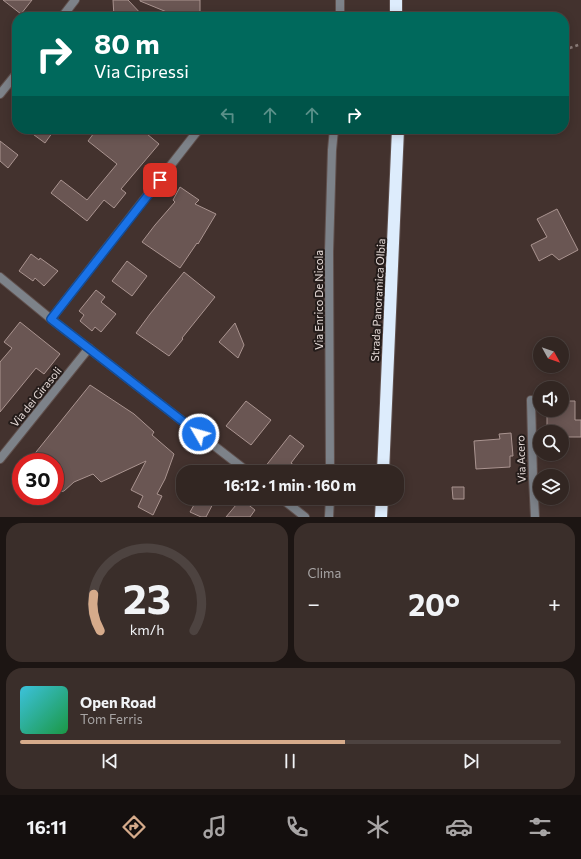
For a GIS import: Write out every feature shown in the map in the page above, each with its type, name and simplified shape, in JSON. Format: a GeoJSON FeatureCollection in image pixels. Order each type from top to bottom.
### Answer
{"type":"FeatureCollection","features":[{"type":"Feature","properties":{"kind":"highway"},"geometry":{"type":"LineString","coordinates":[[396,0],[396,12]]}},
{"type":"Feature","properties":{"kind":"highway","name":"Strada Panoramica Olbia"},"geometry":{"type":"LineString","coordinates":[[383,465],[398,134]]}},
{"type":"Feature","properties":{"kind":"highway"},"geometry":{"type":"LineString","coordinates":[[381,517],[382,505]]}},
{"type":"Feature","properties":{"kind":"street"},"geometry":{"type":"LineString","coordinates":[[66,12],[75,0]]}},
{"type":"Feature","properties":{"kind":"street"},"geometry":{"type":"LineString","coordinates":[[340,0],[340,12]]}},
{"type":"Feature","properties":{"kind":"street"},"geometry":{"type":"LineString","coordinates":[[0,94],[12,79]]}},
{"type":"Feature","properties":{"kind":"street"},"geometry":{"type":"LineString","coordinates":[[51,319],[195,134]]}},
{"type":"Feature","properties":{"kind":"street","name":"Via Enrico De Nicola"},"geometry":{"type":"LineString","coordinates":[[330,465],[329,252],[334,134]]}},
{"type":"Feature","properties":{"kind":"street"},"geometry":{"type":"LineString","coordinates":[[0,277],[51,319],[239,465]]}},
{"type":"Feature","properties":{"kind":"street","name":"Via dei Girasoli"},"geometry":{"type":"LineString","coordinates":[[0,460],[89,348]]}},
{"type":"Feature","properties":{"kind":"street","name":"Via Acero"},"geometry":{"type":"LineString","coordinates":[[531,400],[535,517]]}},
{"type":"Feature","properties":{"kind":"street"},"geometry":{"type":"LineString","coordinates":[[290,505],[305,517]]}},
{"type":"Feature","properties":{"kind":"street"},"geometry":{"type":"LineString","coordinates":[[329,517],[330,505]]}},
{"type":"Feature","properties":{"kind":"path"},"geometry":{"type":"LineString","coordinates":[[569,48],[581,44]]}},
{"type":"Feature","properties":{"kind":"building"},"geometry":{"type":"Polygon","coordinates":[[[3,0],[32,0],[23,12],[18,12],[3,0]]]}},
{"type":"Feature","properties":{"kind":"building"},"geometry":{"type":"Polygon","coordinates":[[[113,0],[128,0],[139,12],[114,12],[113,0]]]}},
{"type":"Feature","properties":{"kind":"building"},"geometry":{"type":"Polygon","coordinates":[[[200,0],[200,12],[167,12],[140,1],[200,0]]]}},
{"type":"Feature","properties":{"kind":"building"},"geometry":{"type":"Polygon","coordinates":[[[33,134],[51,134],[45,143],[33,134]]]}},
{"type":"Feature","properties":{"kind":"building"},"geometry":{"type":"Polygon","coordinates":[[[93,134],[147,134],[159,144],[121,189],[126,193],[114,208],[104,200],[87,221],[51,193],[61,180],[87,200],[117,164],[88,141],[93,134]]]}},
{"type":"Feature","properties":{"kind":"building"},"geometry":{"type":"Polygon","coordinates":[[[0,141],[18,155],[8,168],[0,161],[0,141]]]}},
{"type":"Feature","properties":{"kind":"building"},"geometry":{"type":"Polygon","coordinates":[[[180,187],[199,200],[195,204],[216,214],[198,244],[197,243],[180,268],[142,242],[175,202],[173,200],[180,187]]]}},
{"type":"Feature","properties":{"kind":"building"},"geometry":{"type":"Polygon","coordinates":[[[557,209],[578,250],[559,260],[552,254],[539,261],[531,245],[547,237],[537,219],[557,209]]]}},
{"type":"Feature","properties":{"kind":"building"},"geometry":{"type":"Polygon","coordinates":[[[31,254],[39,260],[40,258],[58,271],[44,286],[35,278],[33,281],[19,271],[31,254]]]}},
{"type":"Feature","properties":{"kind":"building"},"geometry":{"type":"Polygon","coordinates":[[[127,261],[147,276],[132,296],[112,281],[127,261]]]}},
{"type":"Feature","properties":{"kind":"building"},"geometry":{"type":"Polygon","coordinates":[[[184,272],[215,297],[169,356],[136,333],[184,272]]]}},
{"type":"Feature","properties":{"kind":"building"},"geometry":{"type":"Polygon","coordinates":[[[96,290],[105,297],[101,302],[116,314],[101,332],[95,327],[92,331],[80,321],[84,315],[79,311],[96,290]]]}},
{"type":"Feature","properties":{"kind":"building"},"geometry":{"type":"Polygon","coordinates":[[[20,322],[60,354],[44,374],[36,368],[0,412],[0,362],[12,348],[4,342],[20,322]]]}},
{"type":"Feature","properties":{"kind":"building"},"geometry":{"type":"Polygon","coordinates":[[[235,323],[244,345],[238,358],[219,342],[235,323]]]}},
{"type":"Feature","properties":{"kind":"building"},"geometry":{"type":"Polygon","coordinates":[[[90,385],[134,414],[154,432],[152,435],[174,454],[165,479],[157,494],[162,496],[153,515],[138,507],[143,496],[131,490],[146,461],[101,482],[93,474],[74,482],[64,491],[64,453],[35,453],[90,385]]]}},
{"type":"Feature","properties":{"kind":"building"},"geometry":{"type":"Polygon","coordinates":[[[246,401],[271,420],[251,445],[226,426],[246,401]]]}},
{"type":"Feature","properties":{"kind":"building"},"geometry":{"type":"Polygon","coordinates":[[[569,401],[575,401],[575,420],[581,420],[581,437],[569,437],[569,425],[547,425],[547,417],[569,417],[569,401]]]}},
{"type":"Feature","properties":{"kind":"building"},"geometry":{"type":"Polygon","coordinates":[[[511,433],[513,456],[510,456],[510,467],[476,469],[474,441],[500,439],[499,434],[511,433]]]}},
{"type":"Feature","properties":{"kind":"building"},"geometry":{"type":"Polygon","coordinates":[[[290,435],[304,446],[291,463],[294,465],[266,465],[290,435]]]}},
{"type":"Feature","properties":{"kind":"building"},"geometry":{"type":"Polygon","coordinates":[[[452,487],[464,487],[464,499],[453,499],[452,487]]]}},
{"type":"Feature","properties":{"kind":"building"},"geometry":{"type":"Polygon","coordinates":[[[194,505],[212,505],[206,517],[201,517],[190,512],[194,505]]]}},
{"type":"Feature","properties":{"kind":"building"},"geometry":{"type":"Polygon","coordinates":[[[236,505],[249,505],[255,510],[250,517],[226,517],[236,505]]]}},
{"type":"Feature","properties":{"kind":"route"},"geometry":{"type":"LineString","coordinates":[[160,180],[51,319],[199,434]]}}]}
